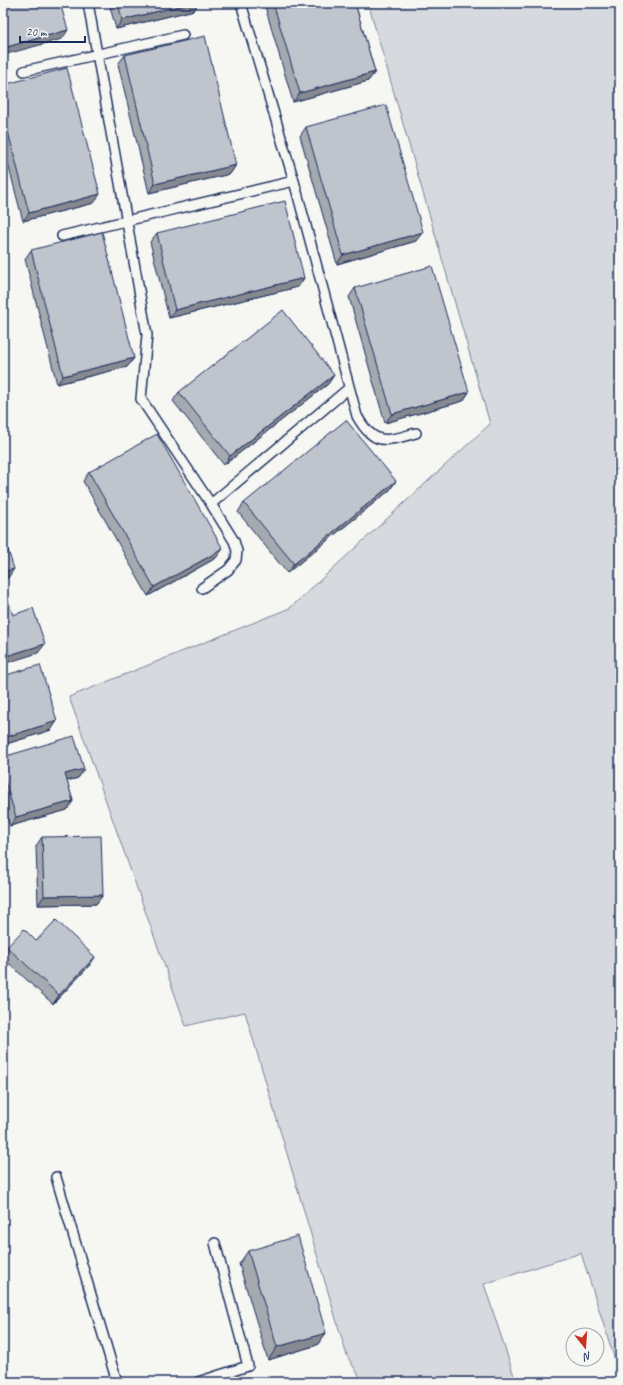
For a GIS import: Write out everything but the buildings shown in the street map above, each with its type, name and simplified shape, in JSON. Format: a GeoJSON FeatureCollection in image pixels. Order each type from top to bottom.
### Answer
{"type":"FeatureCollection","features":[{"type":"Feature","properties":{"kind":"lane"},"geometry":{"type":"LineString","coordinates":[[88,3],[147,335],[141,399],[211,504],[234,541],[237,551],[236,560],[228,570],[202,588]]}},
{"type":"Feature","properties":{"kind":"lane"},"geometry":{"type":"LineString","coordinates":[[241,3],[294,181],[357,416],[364,430],[374,438],[381,440],[392,440],[416,433]]}},
{"type":"Feature","properties":{"kind":"lane"},"geometry":{"type":"LineString","coordinates":[[24,71],[182,35]]}},
{"type":"Feature","properties":{"kind":"lane"},"geometry":{"type":"LineString","coordinates":[[62,236],[127,222],[294,181]]}},
{"type":"Feature","properties":{"kind":"lane"},"geometry":{"type":"LineString","coordinates":[[211,504],[349,388]]}},
{"type":"Feature","properties":{"kind":"lane"},"geometry":{"type":"LineString","coordinates":[[56,1178],[117,1382]]}},
{"type":"Feature","properties":{"kind":"lane"},"geometry":{"type":"LineString","coordinates":[[198,1382],[248,1366],[215,1243]]}},
{"type":"Feature","properties":{"kind":"shaded area"},"geometry":{"type":"Polygon","coordinates":[[[368,3],[620,3],[620,1376],[581,1253],[484,1284],[516,1382],[363,1382],[347,1356],[245,1012],[186,1026],[69,697],[290,608],[490,424],[368,3]]]}}]}
